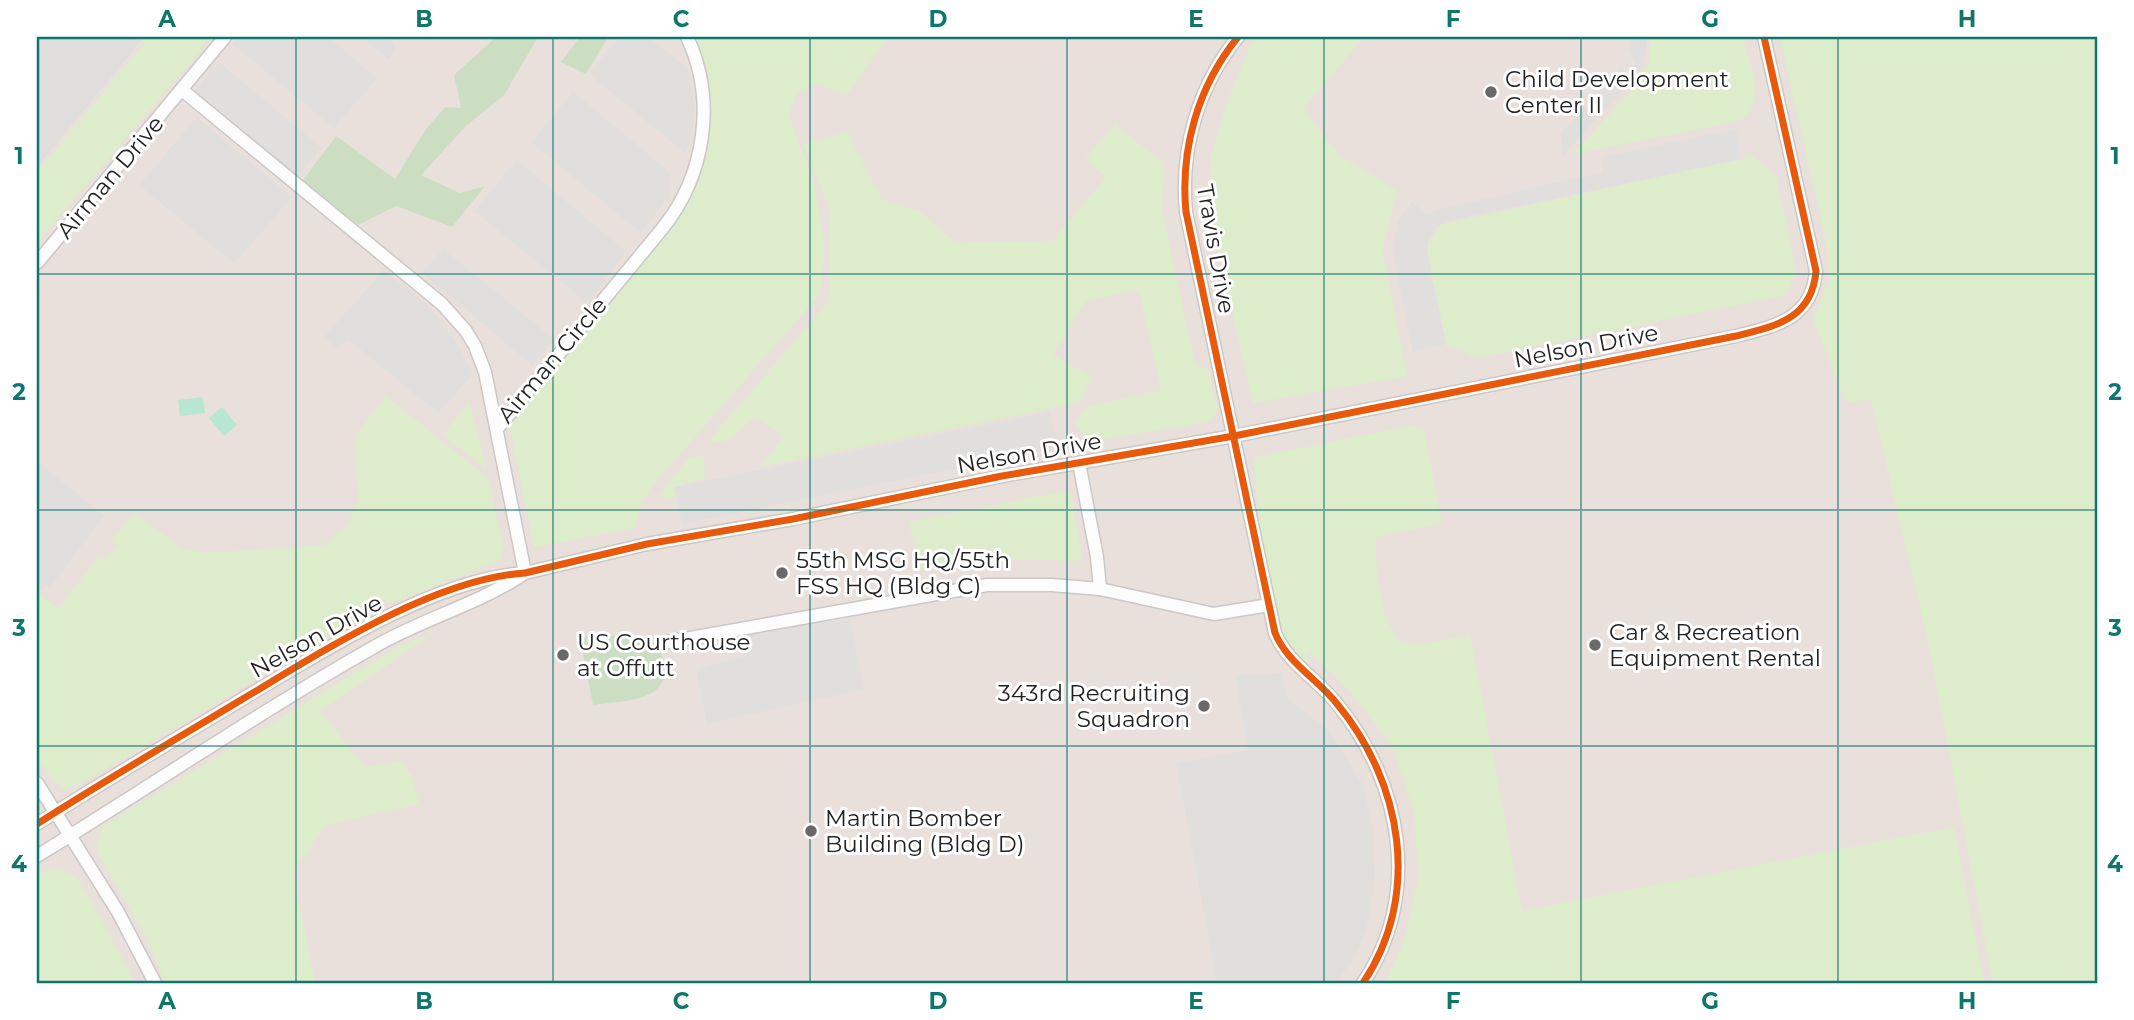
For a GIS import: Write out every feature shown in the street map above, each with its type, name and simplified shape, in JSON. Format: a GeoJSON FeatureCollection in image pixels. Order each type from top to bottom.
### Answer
{"type":"FeatureCollection","features":[{"type":"Feature","properties":{"kind":"street"},"geometry":{"type":"LineString","coordinates":[[182,90],[225,37]]}},
{"type":"Feature","properties":{"kind":"street","name":"Airman Circle"},"geometry":{"type":"LineString","coordinates":[[497,429],[669,221],[683,200],[702,143],[704,123],[701,84],[687,37]]}},
{"type":"Feature","properties":{"kind":"street","name":"Travis Drive"},"geometry":{"type":"LineString","coordinates":[[1238,37],[1226,51],[1203,94],[1191,134],[1184,174],[1189,233],[1275,633],[1284,651],[1333,699],[1353,724],[1376,762],[1390,803],[1397,844],[1398,879],[1386,937],[1363,983]]}},
{"type":"Feature","properties":{"kind":"street","name":"Nelson Drive"},"geometry":{"type":"LineString","coordinates":[[37,824],[300,665],[372,625],[478,581],[504,574],[525,573],[647,544],[793,519],[1002,476],[1234,436],[1766,329],[1791,317],[1810,298],[1815,285],[1815,264],[1764,37]]}},
{"type":"Feature","properties":{"kind":"street","name":"Airman Drive"},"geometry":{"type":"LineString","coordinates":[[37,263],[182,90]]}},
{"type":"Feature","properties":{"kind":"street","name":"Airman Circle"},"geometry":{"type":"LineString","coordinates":[[182,90],[416,281],[458,321],[481,361],[497,429]]}},
{"type":"Feature","properties":{"kind":"street"},"geometry":{"type":"LineString","coordinates":[[497,429],[525,573]]}},
{"type":"Feature","properties":{"kind":"street"},"geometry":{"type":"LineString","coordinates":[[1079,463],[1097,557],[1100,589]]}},
{"type":"Feature","properties":{"kind":"street","name":"Nelson Drive"},"geometry":{"type":"LineString","coordinates":[[37,856],[355,657],[424,621],[484,597],[525,573]]}},
{"type":"Feature","properties":{"kind":"street"},"geometry":{"type":"LineString","coordinates":[[668,642],[987,585],[1052,585],[1100,589],[1214,614],[1269,605]]}},
{"type":"Feature","properties":{"kind":"street"},"geometry":{"type":"LineString","coordinates":[[37,783],[118,912],[155,983]]}},
{"type":"Feature","properties":{"kind":"shaded area"},"geometry":{"type":"Polygon","coordinates":[[[37,37],[145,37],[37,168],[37,37]]]}},
{"type":"Feature","properties":{"kind":"shaded area"},"geometry":{"type":"Polygon","coordinates":[[[144,37],[2097,37],[2097,983],[37,983],[37,167],[144,37]]]}},
{"type":"Feature","properties":{"kind":"shaded area"},"geometry":{"type":"Polygon","coordinates":[[[238,37],[328,37],[377,78],[334,128],[232,44],[238,37]]]}},
{"type":"Feature","properties":{"kind":"shaded area"},"geometry":{"type":"Polygon","coordinates":[[[362,37],[390,37],[396,50],[389,60],[362,37]]]}},
{"type":"Feature","properties":{"kind":"shaded area"},"geometry":{"type":"Polygon","coordinates":[[[619,37],[648,37],[690,70],[695,109],[691,143],[684,152],[589,74],[619,37]]]}},
{"type":"Feature","properties":{"kind":"shaded area"},"geometry":{"type":"Polygon","coordinates":[[[1630,37],[1648,37],[1644,62],[1639,72],[1562,157],[1561,133],[1615,75],[1621,65],[1627,78],[1636,64],[1628,51],[1630,37]]]}},
{"type":"Feature","properties":{"kind":"shaded area"},"geometry":{"type":"Polygon","coordinates":[[[219,62],[322,148],[297,177],[194,91],[219,62]]]}},
{"type":"Feature","properties":{"kind":"shaded area"},"geometry":{"type":"Polygon","coordinates":[[[573,92],[671,173],[669,197],[641,233],[531,142],[573,92]]]}},
{"type":"Feature","properties":{"kind":"shaded area"},"geometry":{"type":"Polygon","coordinates":[[[197,117],[292,197],[234,264],[139,185],[197,117]]]}},
{"type":"Feature","properties":{"kind":"shaded area"},"geometry":{"type":"Polygon","coordinates":[[[1736,129],[1741,159],[1448,221],[1435,228],[1428,241],[1427,255],[1446,344],[1413,352],[1392,249],[1398,221],[1412,202],[1427,214],[1603,172],[1601,157],[1736,129]]]}},
{"type":"Feature","properties":{"kind":"shaded area"},"geometry":{"type":"Polygon","coordinates":[[[517,160],[627,252],[587,303],[474,211],[517,160]]]}},
{"type":"Feature","properties":{"kind":"shaded area"},"geometry":{"type":"Polygon","coordinates":[[[443,249],[554,339],[533,366],[422,273],[443,249]]]}},
{"type":"Feature","properties":{"kind":"shaded area"},"geometry":{"type":"Polygon","coordinates":[[[384,270],[432,310],[457,343],[473,374],[438,413],[349,340],[335,347],[324,337],[384,270]]]}},
{"type":"Feature","properties":{"kind":"shaded area"},"geometry":{"type":"Polygon","coordinates":[[[1050,412],[1059,448],[682,524],[674,487],[1050,412]]]}},
{"type":"Feature","properties":{"kind":"shaded area"},"geometry":{"type":"Polygon","coordinates":[[[37,461],[104,516],[52,585],[37,590],[37,461]]]}},
{"type":"Feature","properties":{"kind":"shaded area"},"geometry":{"type":"Polygon","coordinates":[[[850,620],[864,689],[707,724],[696,669],[745,656],[743,637],[757,626],[850,620]]]}},
{"type":"Feature","properties":{"kind":"shaded area"},"geometry":{"type":"Polygon","coordinates":[[[1282,673],[1287,698],[1330,732],[1363,785],[1373,829],[1375,879],[1367,926],[1356,955],[1336,983],[1217,983],[1176,763],[1248,750],[1235,675],[1282,673]]]}},
{"type":"Feature","properties":{"kind":"green space"},"geometry":{"type":"Polygon","coordinates":[[[149,37],[212,37],[37,243],[37,172],[149,37]]]}},
{"type":"Feature","properties":{"kind":"green space"},"geometry":{"type":"Polygon","coordinates":[[[496,37],[538,37],[504,95],[465,127],[421,175],[460,193],[485,186],[452,227],[396,206],[358,225],[303,180],[336,136],[395,179],[426,129],[445,107],[461,108],[454,75],[496,37]]]}},
{"type":"Feature","properties":{"kind":"green space"},"geometry":{"type":"Polygon","coordinates":[[[580,37],[608,37],[586,74],[561,62],[580,37]]]}},
{"type":"Feature","properties":{"kind":"green space"},"geometry":{"type":"Polygon","coordinates":[[[693,37],[888,37],[847,95],[819,84],[798,92],[788,114],[813,178],[825,248],[820,294],[658,479],[640,504],[635,528],[534,547],[509,424],[668,232],[693,194],[703,163],[711,116],[704,64],[693,37]]]}},
{"type":"Feature","properties":{"kind":"green space"},"geometry":{"type":"Polygon","coordinates":[[[1259,37],[1364,37],[1303,109],[1340,156],[1397,190],[1382,250],[1407,376],[1253,403],[1210,215],[1211,155],[1228,100],[1250,46],[1259,37]]]}},
{"type":"Feature","properties":{"kind":"green space"},"geometry":{"type":"Polygon","coordinates":[[[1651,37],[1743,37],[1754,78],[1755,90],[1751,109],[1745,117],[1724,124],[1573,154],[1633,88],[1649,62],[1651,37]]]}},
{"type":"Feature","properties":{"kind":"green space"},"geometry":{"type":"Polygon","coordinates":[[[1780,37],[2097,37],[2097,983],[1993,983],[1928,641],[1871,400],[1846,402],[1813,319],[1829,279],[1826,241],[1780,37]]]}},
{"type":"Feature","properties":{"kind":"green space"},"geometry":{"type":"Polygon","coordinates":[[[1115,124],[1164,164],[1162,210],[1195,365],[1208,369],[1218,412],[1208,422],[1087,442],[1075,423],[1086,407],[1161,390],[1139,290],[1087,300],[1053,354],[1093,378],[1079,403],[760,467],[784,436],[755,417],[728,441],[708,442],[829,301],[829,207],[803,144],[847,132],[882,200],[919,211],[956,243],[1052,241],[1106,177],[1085,159],[1115,124]]]}},
{"type":"Feature","properties":{"kind":"green space"},"geometry":{"type":"Polygon","coordinates":[[[1753,156],[1776,176],[1796,270],[1786,295],[1478,358],[1446,344],[1427,247],[1440,225],[1753,156]]]}},
{"type":"Feature","properties":{"kind":"green space"},"geometry":{"type":"Polygon","coordinates":[[[386,396],[488,478],[503,545],[498,561],[392,603],[379,597],[367,603],[356,620],[79,784],[65,789],[53,780],[37,756],[37,593],[58,608],[99,556],[105,560],[118,545],[112,539],[134,513],[181,548],[205,553],[325,545],[348,524],[359,501],[355,453],[357,433],[386,396]]]}},
{"type":"Feature","properties":{"kind":"green space"},"geometry":{"type":"Polygon","coordinates":[[[203,397],[205,413],[180,416],[178,400],[203,397]]]}},
{"type":"Feature","properties":{"kind":"green space"},"geometry":{"type":"Polygon","coordinates":[[[469,402],[487,470],[443,435],[469,402]]]}},
{"type":"Feature","properties":{"kind":"green space"},"geometry":{"type":"Polygon","coordinates":[[[222,407],[237,425],[224,436],[209,418],[222,407]]]}},
{"type":"Feature","properties":{"kind":"green space"},"geometry":{"type":"Polygon","coordinates":[[[1413,425],[1424,429],[1442,523],[1375,538],[1381,597],[1390,627],[1397,638],[1406,643],[1430,643],[1470,634],[1522,911],[1954,827],[1984,983],[1384,983],[1404,943],[1419,875],[1414,812],[1392,746],[1349,690],[1309,652],[1305,663],[1285,644],[1260,531],[1253,458],[1413,425]]]}},
{"type":"Feature","properties":{"kind":"green space"},"geometry":{"type":"Polygon","coordinates":[[[703,456],[705,478],[675,487],[676,496],[667,501],[659,495],[688,458],[703,456]]]}},
{"type":"Feature","properties":{"kind":"green space"},"geometry":{"type":"Polygon","coordinates":[[[1071,490],[1082,558],[1077,561],[1009,559],[919,569],[909,522],[1071,490]]]}},
{"type":"Feature","properties":{"kind":"green space"},"geometry":{"type":"Polygon","coordinates":[[[434,633],[320,711],[365,767],[400,761],[411,774],[419,804],[326,825],[293,871],[315,983],[165,983],[148,941],[97,851],[102,827],[402,644],[434,633]]]}},
{"type":"Feature","properties":{"kind":"green space"},"geometry":{"type":"Polygon","coordinates":[[[625,635],[659,646],[664,665],[663,679],[658,688],[650,694],[627,701],[593,705],[580,638],[625,635]]]}},
{"type":"Feature","properties":{"kind":"green space"},"geometry":{"type":"Polygon","coordinates":[[[57,868],[75,876],[91,900],[135,983],[37,983],[37,873],[57,868]]]}},
{"type":"Feature","properties":{"kind":"cycle path"},"geometry":{"type":"LineString","coordinates":[[1238,37],[1212,76],[1195,119],[1186,165],[1186,212],[1275,633],[1295,663],[1330,696],[1360,736],[1377,769],[1390,804],[1397,840],[1398,877],[1393,913],[1381,949],[1363,983]]}},
{"type":"Feature","properties":{"kind":"cycle path"},"geometry":{"type":"LineString","coordinates":[[37,824],[341,641],[416,603],[490,578],[525,573],[647,544],[793,519],[1002,476],[1234,436],[1736,336],[1778,324],[1799,310],[1807,300],[1816,271],[1764,37]]}},
{"type":"Feature","properties":{"kind":"place","name":"Child Development Center II"},"geometry":{"type":"Point","coordinates":[1491,92]}},
{"type":"Feature","properties":{"kind":"place","name":"55th MSG HQ/55th FSS HQ (Bldg C)"},"geometry":{"type":"Point","coordinates":[782,573]}},
{"type":"Feature","properties":{"kind":"place","name":"Car & Recreation Equipment Rental"},"geometry":{"type":"Point","coordinates":[1595,645]}},
{"type":"Feature","properties":{"kind":"place","name":"US Courthouse at Offutt"},"geometry":{"type":"Point","coordinates":[563,655]}},
{"type":"Feature","properties":{"kind":"place","name":"343rd Recruiting Squadron"},"geometry":{"type":"Point","coordinates":[1204,706]}},
{"type":"Feature","properties":{"kind":"place","name":"Martin Bomber Building (Bldg D)"},"geometry":{"type":"Point","coordinates":[811,831]}}]}
